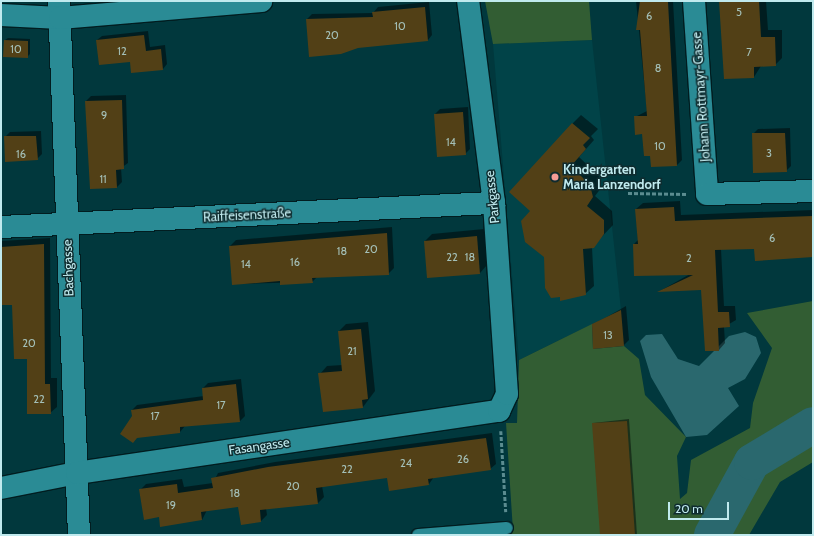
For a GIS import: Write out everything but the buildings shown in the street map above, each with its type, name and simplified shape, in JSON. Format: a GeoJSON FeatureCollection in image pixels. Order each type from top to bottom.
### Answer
{"type":"FeatureCollection","features":[{"type":"Feature","properties":{"kind":"street"},"geometry":{"type":"LineString","coordinates":[[1,15],[59,9],[261,1]]}},
{"type":"Feature","properties":{"kind":"street","name":"Parkgasse"},"geometry":{"type":"LineString","coordinates":[[468,1],[494,203],[503,403]]}},
{"type":"Feature","properties":{"kind":"street","name":"Johann Rottmayr-Gasse"},"geometry":{"type":"LineString","coordinates":[[694,1],[707,194]]}},
{"type":"Feature","properties":{"kind":"street","name":"Bachgasse"},"geometry":{"type":"LineString","coordinates":[[59,9],[79,535]]}},
{"type":"Feature","properties":{"kind":"street"},"geometry":{"type":"LineString","coordinates":[[707,194],[813,191]]}},
{"type":"Feature","properties":{"kind":"street","name":"Raiffeisenstraße"},"geometry":{"type":"LineString","coordinates":[[1,227],[494,203]]}},
{"type":"Feature","properties":{"kind":"street","name":"Fasangasse"},"geometry":{"type":"LineString","coordinates":[[1,488],[77,473],[503,403]]}},
{"type":"Feature","properties":{"kind":"lane"},"geometry":{"type":"LineString","coordinates":[[418,535],[507,528]]}},
{"type":"Feature","properties":{"kind":"path"},"geometry":{"type":"LineString","coordinates":[[628,193],[707,194]]}},
{"type":"Feature","properties":{"kind":"path"},"geometry":{"type":"LineString","coordinates":[[503,403],[507,528]]}},
{"type":"Feature","properties":{"kind":"shaded area","name":"Kindergarten Maria Lanzendorf"},"geometry":{"type":"Polygon","coordinates":[[[592,40],[621,310],[519,360],[493,44],[592,40]]]}},
{"type":"Feature","properties":{"kind":"shaded area"},"geometry":{"type":"Polygon","coordinates":[[[745,332],[756,337],[761,353],[745,379],[728,388],[739,406],[707,435],[686,437],[651,377],[640,341],[646,335],[662,334],[678,359],[699,366],[729,336],[745,332]]]}},
{"type":"Feature","properties":{"kind":"green space"},"geometry":{"type":"Polygon","coordinates":[[[485,1],[589,1],[592,40],[493,44],[485,1]]]}},
{"type":"Feature","properties":{"kind":"green space"},"geometry":{"type":"Polygon","coordinates":[[[813,301],[813,462],[780,482],[749,535],[465,535],[513,531],[506,423],[517,423],[519,360],[592,324],[593,349],[624,346],[639,359],[645,395],[686,437],[677,456],[680,499],[687,493],[691,460],[750,428],[753,403],[772,348],[747,313],[813,301]]]}},
{"type":"Feature","properties":{"kind":"waterway"},"geometry":{"type":"LineString","coordinates":[[712,535],[752,462],[813,425]]}},
{"type":"Feature","properties":{"kind":"place","name":"Kindergarten Maria Lanzendorf"},"geometry":{"type":"Point","coordinates":[555,177]}}]}
